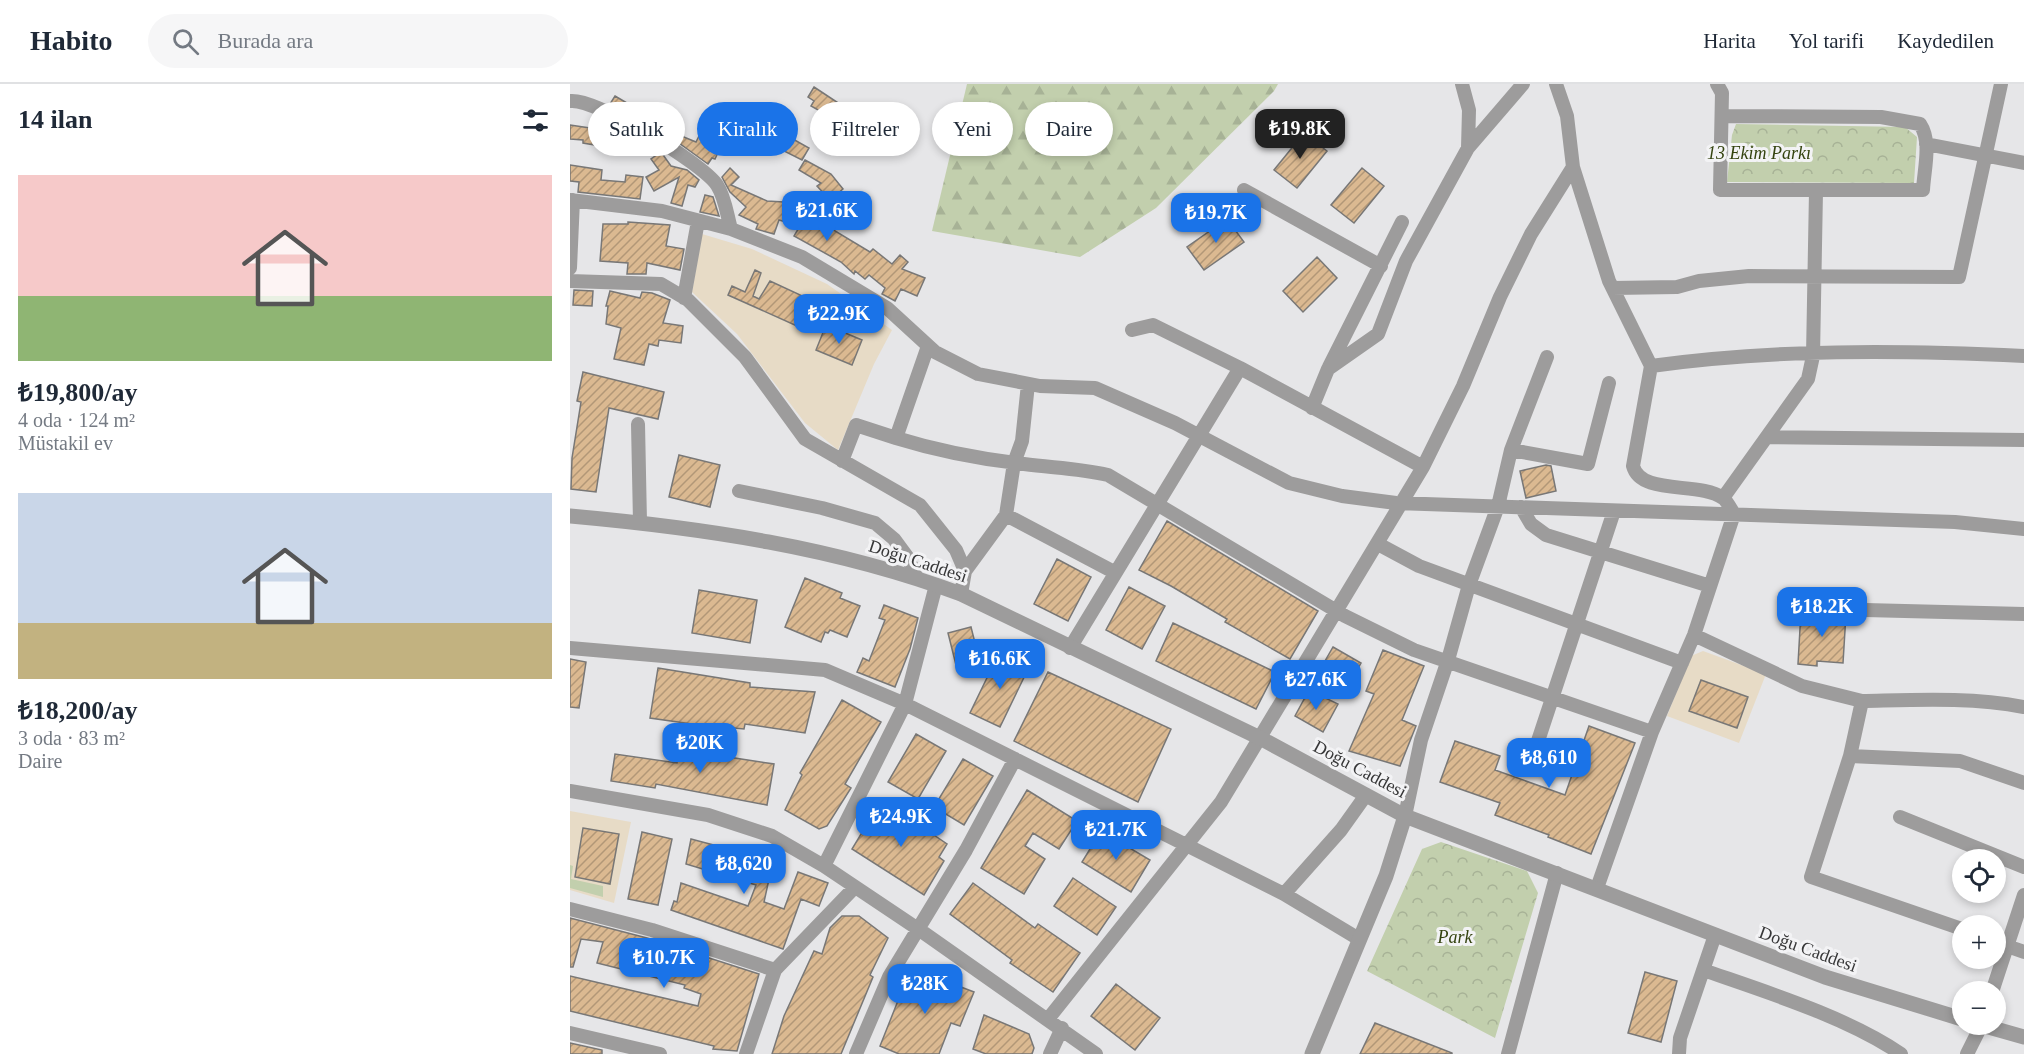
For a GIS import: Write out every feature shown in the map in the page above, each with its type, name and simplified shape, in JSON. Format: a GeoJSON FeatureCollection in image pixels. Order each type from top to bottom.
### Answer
{"type":"FeatureCollection","features":[{"type":"Feature","properties":{"kind":"street"},"geometry":{"type":"LineString","coordinates":[[1462,84],[1469,110],[1468,148]]}},
{"type":"Feature","properties":{"kind":"street"},"geometry":{"type":"LineString","coordinates":[[1328,369],[1378,334],[1406,261],[1468,148],[1523,84]]}},
{"type":"Feature","properties":{"kind":"street"},"geometry":{"type":"LineString","coordinates":[[1556,84],[1567,116],[1573,167],[1612,288],[1651,366],[1633,466],[1635,475],[1643,482],[1694,489],[1723,498],[1734,514]]}},
{"type":"Feature","properties":{"kind":"street"},"geometry":{"type":"LineString","coordinates":[[1717,84],[1722,93],[1720,190],[1816,192],[1923,190],[1926,133],[1920,124],[1901,119],[1722,116]]}},
{"type":"Feature","properties":{"kind":"street"},"geometry":{"type":"LineString","coordinates":[[1612,288],[1677,287],[1699,281],[1749,276],[1959,277],[2001,84]]}},
{"type":"Feature","properties":{"kind":"street"},"geometry":{"type":"LineString","coordinates":[[570,101],[592,105],[644,132],[699,167],[717,186],[731,229]]}},
{"type":"Feature","properties":{"kind":"street"},"geometry":{"type":"LineString","coordinates":[[1926,144],[2024,163]]}},
{"type":"Feature","properties":{"kind":"street"},"geometry":{"type":"LineString","coordinates":[[1048,1019],[1221,802],[1423,467],[1463,386],[1500,297],[1531,234],[1573,167]]}},
{"type":"Feature","properties":{"kind":"street"},"geometry":{"type":"LineString","coordinates":[[1245,190],[1381,266]]}},
{"type":"Feature","properties":{"kind":"street"},"geometry":{"type":"LineString","coordinates":[[1723,498],[1808,379],[1813,353],[1816,192]]}},
{"type":"Feature","properties":{"kind":"street"},"geometry":{"type":"LineString","coordinates":[[570,268],[572,200],[662,211],[731,229],[802,256],[886,308],[928,346],[978,374],[1028,384],[1095,388],[1200,437],[1289,483],[1342,496],[1403,503],[1734,514],[1889,522],[1955,522],[2024,527]]}},
{"type":"Feature","properties":{"kind":"street"},"geometry":{"type":"LineString","coordinates":[[684,297],[698,220]]}},
{"type":"Feature","properties":{"kind":"street"},"geometry":{"type":"LineString","coordinates":[[1312,408],[1328,369],[1402,222]]}},
{"type":"Feature","properties":{"kind":"street"},"geometry":{"type":"LineString","coordinates":[[570,281],[661,284],[684,297],[745,357],[805,439],[920,505],[956,550],[965,571]]}},
{"type":"Feature","properties":{"kind":"street"},"geometry":{"type":"LineString","coordinates":[[1131,330],[1153,324],[1240,368],[1423,467]]}},
{"type":"Feature","properties":{"kind":"street"},"geometry":{"type":"LineString","coordinates":[[896,438],[928,346]]}},
{"type":"Feature","properties":{"kind":"street"},"geometry":{"type":"LineString","coordinates":[[1651,366],[1725,356],[1813,353],[2024,356]]}},
{"type":"Feature","properties":{"kind":"street"},"geometry":{"type":"LineString","coordinates":[[1312,1054],[1386,876],[1405,816],[1421,740],[1448,660],[1469,585],[1498,506],[1511,450],[1547,357]]}},
{"type":"Feature","properties":{"kind":"street"},"geometry":{"type":"LineString","coordinates":[[1070,648],[1114,572],[1200,437],[1240,368]]}},
{"type":"Feature","properties":{"kind":"street"},"geometry":{"type":"LineString","coordinates":[[1511,450],[1588,464],[1609,383]]}},
{"type":"Feature","properties":{"kind":"street"},"geometry":{"type":"LineString","coordinates":[[961,594],[965,571],[1006,515],[1014,463],[1022,441],[1028,384]]}},
{"type":"Feature","properties":{"kind":"street"},"geometry":{"type":"LineString","coordinates":[[638,424],[640,522]]}},
{"type":"Feature","properties":{"kind":"street"},"geometry":{"type":"LineString","coordinates":[[842,461],[856,424],[942,452],[1014,463],[1074,467],[1107,475],[1337,612],[1414,650],[1652,732]]}},
{"type":"Feature","properties":{"kind":"street"},"geometry":{"type":"LineString","coordinates":[[1767,437],[2024,440]]}},
{"type":"Feature","properties":{"kind":"street"},"geometry":{"type":"LineString","coordinates":[[740,491],[822,508],[875,523],[894,539],[908,558],[917,578]]}},
{"type":"Feature","properties":{"kind":"street"},"geometry":{"type":"LineString","coordinates":[[1521,507],[1531,524],[1546,535],[1710,586]]}},
{"type":"Feature","properties":{"kind":"street"},"geometry":{"type":"LineString","coordinates":[[1535,750],[1614,511]]}},
{"type":"Feature","properties":{"kind":"street"},"geometry":{"type":"LineString","coordinates":[[1597,888],[1652,732],[1694,635],[1734,514]]}},
{"type":"Feature","properties":{"kind":"street"},"geometry":{"type":"LineString","coordinates":[[1006,515],[1114,572]]}},
{"type":"Feature","properties":{"kind":"street","name":"Doğu Caddesi"},"geometry":{"type":"LineString","coordinates":[[570,516],[640,522],[805,548],[917,578],[961,594],[1260,738],[1405,816],[1825,977],[1952,1016]]}},
{"type":"Feature","properties":{"kind":"street"},"geometry":{"type":"LineString","coordinates":[[1378,543],[1419,566],[1576,626],[1682,663]]}},
{"type":"Feature","properties":{"kind":"street"},"geometry":{"type":"LineString","coordinates":[[824,866],[905,704],[936,585]]}},
{"type":"Feature","properties":{"kind":"street"},"geometry":{"type":"LineString","coordinates":[[1865,610],[2024,614]]}},
{"type":"Feature","properties":{"kind":"street"},"geometry":{"type":"LineString","coordinates":[[1694,635],[1802,686],[1862,701],[1999,702],[2024,707]]}},
{"type":"Feature","properties":{"kind":"street"},"geometry":{"type":"LineString","coordinates":[[570,648],[825,670],[905,704],[1284,894],[1359,939]]}},
{"type":"Feature","properties":{"kind":"street"},"geometry":{"type":"LineString","coordinates":[[1862,701],[1850,756],[1811,878],[1952,926]]}},
{"type":"Feature","properties":{"kind":"street"},"geometry":{"type":"LineString","coordinates":[[1850,756],[1960,761],[2024,783]]}},
{"type":"Feature","properties":{"kind":"street"},"geometry":{"type":"LineString","coordinates":[[856,1054],[889,977],[966,850],[1015,759]]}},
{"type":"Feature","properties":{"kind":"street"},"geometry":{"type":"LineString","coordinates":[[570,791],[708,815],[772,836],[824,866],[918,929],[1096,1054]]}},
{"type":"Feature","properties":{"kind":"street"},"geometry":{"type":"LineString","coordinates":[[1284,894],[1341,830],[1366,795]]}},
{"type":"Feature","properties":{"kind":"street"},"geometry":{"type":"LineString","coordinates":[[1900,817],[2024,867]]}},
{"type":"Feature","properties":{"kind":"street"},"geometry":{"type":"LineString","coordinates":[[1508,1054],[1557,873]]}},
{"type":"Feature","properties":{"kind":"street"},"geometry":{"type":"LineString","coordinates":[[746,1054],[775,970],[855,887]]}},
{"type":"Feature","properties":{"kind":"street"},"geometry":{"type":"LineString","coordinates":[[2006,938],[2024,895]]}},
{"type":"Feature","properties":{"kind":"street"},"geometry":{"type":"LineString","coordinates":[[570,909],[652,930],[775,970]]}},
{"type":"Feature","properties":{"kind":"street"},"geometry":{"type":"LineString","coordinates":[[1679,1054],[1680,1038],[1715,935]]}},
{"type":"Feature","properties":{"kind":"street"},"geometry":{"type":"LineString","coordinates":[[2006,946],[2024,952]]}},
{"type":"Feature","properties":{"kind":"street"},"geometry":{"type":"LineString","coordinates":[[1703,970],[1883,1041],[1901,1054]]}},
{"type":"Feature","properties":{"kind":"street"},"geometry":{"type":"LineString","coordinates":[[1050,1054],[1062,1028]]}},
{"type":"Feature","properties":{"kind":"street"},"geometry":{"type":"LineString","coordinates":[[2006,1032],[2024,1037]]}},
{"type":"Feature","properties":{"kind":"street"},"geometry":{"type":"LineString","coordinates":[[570,1033],[660,1054]]}},
{"type":"Feature","properties":{"kind":"street"},"geometry":{"type":"LineString","coordinates":[[1967,1054],[1976,1035]]}},
{"type":"Feature","properties":{"kind":"shaded area"},"geometry":{"type":"Polygon","coordinates":[[[702,234],[752,249],[827,284],[892,330],[874,364],[838,450],[805,423],[737,334],[692,292],[702,234]]]}},
{"type":"Feature","properties":{"kind":"shaded area"},"geometry":{"type":"Polygon","coordinates":[[[1703,651],[1766,674],[1739,743],[1667,716],[1691,656],[1703,651]]]}},
{"type":"Feature","properties":{"kind":"shaded area"},"geometry":{"type":"Polygon","coordinates":[[[570,811],[631,822],[614,903],[570,890],[570,811]]]}},
{"type":"Feature","properties":{"kind":"green space"},"geometry":{"type":"Polygon","coordinates":[[[967,84],[1278,84],[1274,91],[1156,208],[1080,257],[932,231],[950,156],[1013,156],[1013,102],[963,102],[967,84]]]}},
{"type":"Feature","properties":{"kind":"green space","name":"13 Ekim Parkı"},"geometry":{"type":"Polygon","coordinates":[[[1736,124],[1905,127],[1917,137],[1914,183],[1727,182],[1732,135],[1736,124]]]}},
{"type":"Feature","properties":{"kind":"green space","name":"Park"},"geometry":{"type":"Polygon","coordinates":[[[1441,842],[1527,871],[1538,893],[1495,1038],[1367,971],[1422,849],[1441,842]]]}},
{"type":"Feature","properties":{"kind":"green space"},"geometry":{"type":"Polygon","coordinates":[[[570,865],[573,866],[571,879],[603,886],[603,897],[570,888],[570,865]]]}},
{"type":"Feature","properties":{"kind":"building"},"geometry":{"type":"Polygon","coordinates":[[[814,87],[837,102],[813,102],[808,97],[814,87]]]}},
{"type":"Feature","properties":{"kind":"building"},"geometry":{"type":"Polygon","coordinates":[[[615,96],[625,102],[611,102],[615,96]]]}},
{"type":"Feature","properties":{"kind":"building"},"geometry":{"type":"Polygon","coordinates":[[[570,125],[588,128],[588,144],[583,143],[583,140],[570,139],[570,125]]]}},
{"type":"Feature","properties":{"kind":"building"},"geometry":{"type":"Polygon","coordinates":[[[1304,133],[1327,151],[1297,188],[1274,170],[1304,133]]]}},
{"type":"Feature","properties":{"kind":"building"},"geometry":{"type":"Polygon","coordinates":[[[685,138],[696,142],[697,140],[697,156],[716,156],[708,164],[685,147],[685,138]]]}},
{"type":"Feature","properties":{"kind":"building"},"geometry":{"type":"Polygon","coordinates":[[[798,142],[809,148],[802,160],[794,156],[798,156],[798,142]]]}},
{"type":"Feature","properties":{"kind":"building"},"geometry":{"type":"Polygon","coordinates":[[[655,156],[664,156],[671,166],[687,170],[699,180],[695,187],[688,185],[682,206],[671,203],[679,177],[654,191],[646,177],[659,170],[651,159],[655,156]]]}},
{"type":"Feature","properties":{"kind":"building"},"geometry":{"type":"Polygon","coordinates":[[[805,160],[831,174],[843,189],[830,200],[817,186],[821,183],[799,170],[805,160]]]}},
{"type":"Feature","properties":{"kind":"building"},"geometry":{"type":"Polygon","coordinates":[[[570,165],[602,170],[601,180],[625,182],[626,175],[643,177],[640,199],[578,192],[579,182],[570,181],[570,165]]]}},
{"type":"Feature","properties":{"kind":"building"},"geometry":{"type":"Polygon","coordinates":[[[730,168],[739,177],[731,185],[767,201],[784,202],[804,208],[802,215],[826,228],[827,226],[870,252],[873,249],[892,264],[900,255],[908,262],[902,269],[925,278],[917,296],[901,289],[895,301],[882,294],[885,288],[869,275],[865,279],[855,271],[854,274],[841,262],[794,236],[800,226],[779,220],[774,234],[756,229],[758,224],[739,215],[746,207],[730,192],[722,177],[730,168]]]}},
{"type":"Feature","properties":{"kind":"building"},"geometry":{"type":"Polygon","coordinates":[[[1362,168],[1384,186],[1354,223],[1331,205],[1362,168]]]}},
{"type":"Feature","properties":{"kind":"building"},"geometry":{"type":"Polygon","coordinates":[[[705,195],[713,197],[719,216],[700,212],[705,195]]]}},
{"type":"Feature","properties":{"kind":"building"},"geometry":{"type":"Polygon","coordinates":[[[1227,219],[1244,242],[1204,270],[1187,247],[1227,219]]]}},
{"type":"Feature","properties":{"kind":"building"},"geometry":{"type":"Polygon","coordinates":[[[628,222],[670,225],[666,246],[684,249],[680,270],[647,263],[646,274],[627,274],[628,263],[600,261],[603,224],[628,224],[628,222]]]}},
{"type":"Feature","properties":{"kind":"building"},"geometry":{"type":"Polygon","coordinates":[[[1317,257],[1337,278],[1303,312],[1283,291],[1317,257]]]}},
{"type":"Feature","properties":{"kind":"building"},"geometry":{"type":"Polygon","coordinates":[[[755,270],[761,273],[753,296],[759,299],[770,281],[809,299],[797,326],[728,295],[732,286],[745,292],[755,270]]]}},
{"type":"Feature","properties":{"kind":"building"},"geometry":{"type":"Polygon","coordinates":[[[574,290],[593,291],[592,306],[573,305],[574,290]]]}},
{"type":"Feature","properties":{"kind":"building"},"geometry":{"type":"Polygon","coordinates":[[[610,291],[640,298],[642,292],[652,293],[670,300],[663,323],[683,326],[681,343],[659,340],[658,346],[649,344],[644,365],[614,359],[621,328],[606,324],[608,306],[606,306],[610,291]]]}},
{"type":"Feature","properties":{"kind":"building"},"geometry":{"type":"Polygon","coordinates":[[[826,325],[862,340],[852,365],[816,350],[826,325]]]}},
{"type":"Feature","properties":{"kind":"building"},"geometry":{"type":"Polygon","coordinates":[[[583,372],[664,392],[658,419],[609,408],[596,492],[571,489],[572,458],[581,402],[577,401],[583,372]]]}},
{"type":"Feature","properties":{"kind":"building"},"geometry":{"type":"Polygon","coordinates":[[[679,455],[720,465],[710,507],[669,497],[679,455]]]}},
{"type":"Feature","properties":{"kind":"building"},"geometry":{"type":"Polygon","coordinates":[[[1551,466],[1556,491],[1526,498],[1520,471],[1551,466]]]}},
{"type":"Feature","properties":{"kind":"building"},"geometry":{"type":"Polygon","coordinates":[[[1167,521],[1318,611],[1290,659],[1225,622],[1227,619],[1139,570],[1167,521]]]}},
{"type":"Feature","properties":{"kind":"building"},"geometry":{"type":"Polygon","coordinates":[[[1057,559],[1091,577],[1068,621],[1034,604],[1057,559]]]}},
{"type":"Feature","properties":{"kind":"building"},"geometry":{"type":"Polygon","coordinates":[[[805,578],[842,593],[840,598],[860,606],[847,637],[830,630],[828,633],[825,632],[821,642],[785,627],[805,578]]]}},
{"type":"Feature","properties":{"kind":"building"},"geometry":{"type":"Polygon","coordinates":[[[1129,587],[1165,606],[1142,649],[1106,630],[1129,587]]]}},
{"type":"Feature","properties":{"kind":"building"},"geometry":{"type":"Polygon","coordinates":[[[699,590],[757,600],[750,643],[692,633],[699,590]]]}},
{"type":"Feature","properties":{"kind":"building"},"geometry":{"type":"Polygon","coordinates":[[[884,605],[918,618],[910,649],[895,687],[857,672],[863,658],[869,661],[885,620],[879,618],[884,605]]]}},
{"type":"Feature","properties":{"kind":"building"},"geometry":{"type":"Polygon","coordinates":[[[1801,611],[1846,614],[1843,663],[1817,661],[1817,666],[1798,664],[1801,611]]]}},
{"type":"Feature","properties":{"kind":"building"},"geometry":{"type":"Polygon","coordinates":[[[1173,623],[1275,672],[1256,709],[1156,661],[1173,623]]]}},
{"type":"Feature","properties":{"kind":"building"},"geometry":{"type":"Polygon","coordinates":[[[971,627],[979,659],[956,665],[948,633],[971,627]]]}},
{"type":"Feature","properties":{"kind":"building"},"geometry":{"type":"Polygon","coordinates":[[[1333,647],[1361,663],[1345,691],[1317,675],[1333,647]]]}},
{"type":"Feature","properties":{"kind":"building"},"geometry":{"type":"Polygon","coordinates":[[[1383,650],[1424,666],[1402,720],[1416,726],[1400,766],[1349,751],[1374,694],[1366,691],[1383,650]]]}},
{"type":"Feature","properties":{"kind":"building"},"geometry":{"type":"Polygon","coordinates":[[[999,653],[1029,667],[1000,727],[970,713],[999,653]]]}},
{"type":"Feature","properties":{"kind":"building"},"geometry":{"type":"Polygon","coordinates":[[[570,659],[586,662],[579,708],[570,707],[570,659]]]}},
{"type":"Feature","properties":{"kind":"building"},"geometry":{"type":"Polygon","coordinates":[[[658,668],[750,683],[750,687],[815,692],[805,733],[745,724],[744,729],[650,718],[658,668]]]}},
{"type":"Feature","properties":{"kind":"building"},"geometry":{"type":"Polygon","coordinates":[[[1048,672],[1171,729],[1138,802],[1014,741],[1048,672]]]}},
{"type":"Feature","properties":{"kind":"building"},"geometry":{"type":"Polygon","coordinates":[[[1701,680],[1748,697],[1737,728],[1689,711],[1701,680]]]}},
{"type":"Feature","properties":{"kind":"building"},"geometry":{"type":"Polygon","coordinates":[[[1309,690],[1338,704],[1323,732],[1295,716],[1309,690]]]}},
{"type":"Feature","properties":{"kind":"building"},"geometry":{"type":"Polygon","coordinates":[[[842,700],[881,722],[845,784],[851,788],[827,826],[819,829],[785,810],[802,775],[800,773],[842,700]]]}},
{"type":"Feature","properties":{"kind":"building"},"geometry":{"type":"Polygon","coordinates":[[[1589,726],[1635,743],[1591,854],[1495,815],[1500,803],[1440,782],[1455,741],[1500,756],[1495,770],[1565,795],[1589,726]]]}},
{"type":"Feature","properties":{"kind":"building"},"geometry":{"type":"Polygon","coordinates":[[[916,734],[946,751],[918,799],[888,782],[916,734]]]}},
{"type":"Feature","properties":{"kind":"building"},"geometry":{"type":"Polygon","coordinates":[[[681,743],[722,750],[722,756],[774,764],[767,805],[656,784],[655,788],[611,781],[615,754],[677,763],[681,743]]]}},
{"type":"Feature","properties":{"kind":"building"},"geometry":{"type":"Polygon","coordinates":[[[963,759],[993,776],[964,825],[934,807],[963,759]]]}},
{"type":"Feature","properties":{"kind":"building"},"geometry":{"type":"Polygon","coordinates":[[[1027,790],[1077,821],[1059,849],[1033,833],[1025,846],[1045,859],[1024,894],[981,868],[1027,790]]]}},
{"type":"Feature","properties":{"kind":"building"},"geometry":{"type":"Polygon","coordinates":[[[881,801],[908,817],[905,821],[920,830],[922,827],[947,844],[939,857],[944,861],[924,895],[852,849],[881,801]]]}},
{"type":"Feature","properties":{"kind":"building"},"geometry":{"type":"Polygon","coordinates":[[[583,828],[619,834],[610,884],[575,877],[583,828]]]}},
{"type":"Feature","properties":{"kind":"building"},"geometry":{"type":"Polygon","coordinates":[[[1101,831],[1150,860],[1131,892],[1082,862],[1101,831]]]}},
{"type":"Feature","properties":{"kind":"building"},"geometry":{"type":"Polygon","coordinates":[[[642,832],[672,839],[658,905],[628,899],[642,832]]]}},
{"type":"Feature","properties":{"kind":"building"},"geometry":{"type":"Polygon","coordinates":[[[691,839],[759,857],[757,867],[762,858],[773,861],[764,902],[784,909],[798,872],[828,883],[819,906],[801,899],[783,949],[671,910],[674,901],[677,902],[681,883],[748,906],[756,885],[686,864],[691,839]]]}},
{"type":"Feature","properties":{"kind":"building"},"geometry":{"type":"Polygon","coordinates":[[[1073,878],[1116,907],[1097,935],[1054,906],[1073,878]]]}},
{"type":"Feature","properties":{"kind":"building"},"geometry":{"type":"Polygon","coordinates":[[[973,883],[1035,928],[1038,924],[1080,953],[1053,992],[1010,963],[1012,960],[950,914],[973,883]]]}},
{"type":"Feature","properties":{"kind":"building"},"geometry":{"type":"Polygon","coordinates":[[[842,916],[859,916],[888,938],[870,975],[873,977],[841,1054],[772,1054],[784,1016],[814,951],[822,954],[830,928],[842,916]]]}},
{"type":"Feature","properties":{"kind":"building"},"geometry":{"type":"Polygon","coordinates":[[[570,918],[647,938],[759,974],[737,1051],[713,1049],[714,1046],[570,1011],[570,976],[698,1006],[701,994],[684,988],[685,985],[597,963],[603,942],[581,939],[573,967],[570,967],[570,918]]]}},
{"type":"Feature","properties":{"kind":"building"},"geometry":{"type":"Polygon","coordinates":[[[911,968],[974,992],[960,1026],[951,1023],[939,1054],[899,1054],[880,1046],[911,968]]]}},
{"type":"Feature","properties":{"kind":"building"},"geometry":{"type":"Polygon","coordinates":[[[1645,972],[1677,981],[1661,1042],[1628,1033],[1645,972]]]}},
{"type":"Feature","properties":{"kind":"building"},"geometry":{"type":"Polygon","coordinates":[[[1116,984],[1160,1018],[1135,1050],[1091,1016],[1116,984]]]}},
{"type":"Feature","properties":{"kind":"building"},"geometry":{"type":"Polygon","coordinates":[[[984,1015],[1029,1034],[1034,1048],[1032,1054],[986,1054],[973,1049],[984,1015]]]}},
{"type":"Feature","properties":{"kind":"building"},"geometry":{"type":"Polygon","coordinates":[[[1375,1023],[1452,1053],[1452,1054],[1360,1054],[1375,1023]]]}},
{"type":"Feature","properties":{"kind":"building"},"geometry":{"type":"Polygon","coordinates":[[[570,1043],[602,1050],[602,1054],[570,1054],[570,1043]]]}}]}
